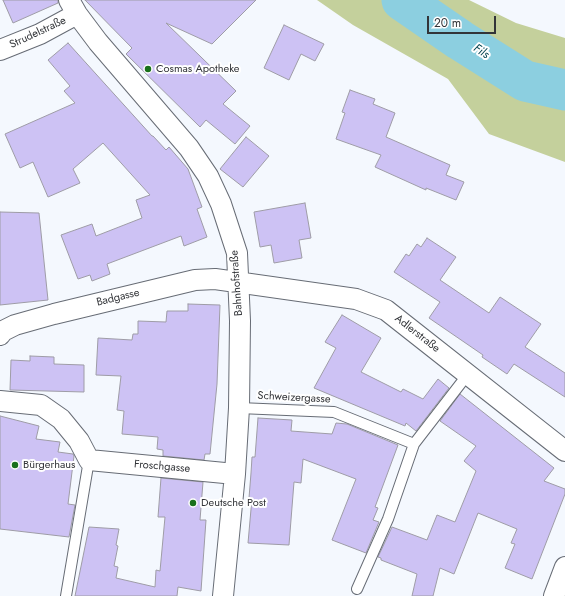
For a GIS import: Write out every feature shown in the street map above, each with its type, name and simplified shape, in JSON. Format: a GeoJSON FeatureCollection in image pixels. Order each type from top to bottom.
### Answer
{"type":"FeatureCollection","features":[{"type":"Feature","properties":{"kind":"street","name":"Strudelstraße"},"geometry":{"type":"LineString","coordinates":[[0,50],[40,34],[73,7]]}},
{"type":"Feature","properties":{"kind":"street","name":"Bahnhofstraße"},"geometry":{"type":"LineString","coordinates":[[73,7],[98,42],[189,148],[208,176],[221,204],[237,253],[239,283],[239,408],[235,474],[223,596]]}},
{"type":"Feature","properties":{"kind":"street","name":"Badgasse"},"geometry":{"type":"LineString","coordinates":[[0,335],[15,325],[28,321],[195,280],[215,279],[239,283]]}},
{"type":"Feature","properties":{"kind":"street","name":"Adlerstraße"},"geometry":{"type":"LineString","coordinates":[[239,283],[356,299],[386,310],[565,451]]}},
{"type":"Feature","properties":{"kind":"street"},"geometry":{"type":"LineString","coordinates":[[0,401],[41,406],[61,419],[79,441],[89,460]]}},
{"type":"Feature","properties":{"kind":"street","name":"Froschgasse"},"geometry":{"type":"LineString","coordinates":[[89,460],[235,474]]}},
{"type":"Feature","properties":{"kind":"street"},"geometry":{"type":"LineString","coordinates":[[554,596],[565,566]]}},
{"type":"Feature","properties":{"kind":"lane"},"geometry":{"type":"LineString","coordinates":[[357,589],[388,519],[414,444],[468,374]]}},
{"type":"Feature","properties":{"kind":"lane","name":"Schweizergasse"},"geometry":{"type":"LineString","coordinates":[[239,408],[334,412],[414,444]]}},
{"type":"Feature","properties":{"kind":"lane"},"geometry":{"type":"LineString","coordinates":[[66,596],[89,460]]}},
{"type":"Feature","properties":{"kind":"green space"},"geometry":{"type":"Polygon","coordinates":[[[317,0],[469,0],[516,23],[565,38],[565,162],[489,134],[448,79],[353,25],[317,0]]]}},
{"type":"Feature","properties":{"kind":"building"},"geometry":{"type":"Polygon","coordinates":[[[3,0],[58,0],[58,3],[13,23],[3,0]]]}},
{"type":"Feature","properties":{"kind":"building"},"geometry":{"type":"Polygon","coordinates":[[[85,0],[256,0],[212,44],[166,23],[236,91],[223,104],[250,126],[235,144],[206,120],[200,127],[126,54],[132,48],[85,0]]]}},
{"type":"Feature","properties":{"kind":"building"},"geometry":{"type":"Polygon","coordinates":[[[284,25],[324,44],[315,61],[301,54],[289,80],[264,68],[284,25]]]}},
{"type":"Feature","properties":{"kind":"building"},"geometry":{"type":"Polygon","coordinates":[[[68,43],[152,136],[166,150],[169,147],[188,169],[202,207],[197,209],[207,237],[184,246],[181,236],[107,264],[110,274],[92,281],[90,275],[78,279],[61,235],[92,224],[96,236],[142,218],[136,200],[150,195],[103,143],[73,169],[80,183],[48,197],[33,162],[20,168],[5,134],[75,103],[64,91],[70,86],[48,60],[68,43]]]}},
{"type":"Feature","properties":{"kind":"building"},"geometry":{"type":"Polygon","coordinates":[[[350,90],[375,99],[373,104],[395,113],[386,137],[450,165],[446,175],[464,182],[456,200],[426,188],[426,190],[375,167],[381,155],[336,139],[345,113],[342,112],[350,90]]]}},
{"type":"Feature","properties":{"kind":"building"},"geometry":{"type":"Polygon","coordinates":[[[246,137],[269,156],[243,187],[220,169],[246,137]]]}},
{"type":"Feature","properties":{"kind":"building"},"geometry":{"type":"Polygon","coordinates":[[[305,203],[311,238],[299,240],[302,258],[274,263],[271,245],[260,247],[254,212],[305,203]]]}},
{"type":"Feature","properties":{"kind":"building"},"geometry":{"type":"Polygon","coordinates":[[[0,212],[39,213],[48,300],[0,305],[0,212]]]}},
{"type":"Feature","properties":{"kind":"building"},"geometry":{"type":"Polygon","coordinates":[[[427,238],[456,257],[440,280],[489,313],[500,297],[541,324],[525,347],[565,373],[565,397],[514,364],[507,374],[482,357],[483,355],[429,318],[440,302],[394,272],[406,254],[409,256],[417,244],[421,247],[427,238]]]}},
{"type":"Feature","properties":{"kind":"building"},"geometry":{"type":"Polygon","coordinates":[[[188,304],[220,305],[217,384],[210,454],[205,454],[204,460],[163,456],[163,450],[157,449],[158,437],[122,434],[124,411],[117,410],[121,376],[96,375],[98,338],[132,340],[133,334],[138,334],[138,321],[166,322],[167,311],[188,311],[188,304]]]}},
{"type":"Feature","properties":{"kind":"building"},"geometry":{"type":"Polygon","coordinates":[[[342,315],[381,338],[361,372],[401,392],[403,389],[423,399],[438,379],[449,388],[416,431],[406,423],[405,426],[314,388],[336,348],[325,342],[342,315]]]}},
{"type":"Feature","properties":{"kind":"building"},"geometry":{"type":"Polygon","coordinates":[[[30,356],[54,357],[54,364],[84,365],[84,392],[10,390],[11,360],[30,361],[30,356]]]}},
{"type":"Feature","properties":{"kind":"building"},"geometry":{"type":"Polygon","coordinates":[[[460,394],[554,468],[544,481],[565,489],[565,494],[532,579],[505,568],[515,544],[511,543],[517,529],[478,513],[454,574],[440,568],[433,596],[412,596],[417,574],[381,560],[381,558],[378,557],[392,527],[427,540],[437,515],[455,522],[476,471],[464,461],[476,446],[440,421],[460,394]]]}},
{"type":"Feature","properties":{"kind":"building"},"geometry":{"type":"Polygon","coordinates":[[[0,416],[39,426],[36,439],[60,442],[58,452],[73,454],[68,504],[75,505],[69,537],[0,529],[0,416]]]}},
{"type":"Feature","properties":{"kind":"building"},"geometry":{"type":"Polygon","coordinates":[[[258,418],[292,420],[291,431],[332,434],[336,423],[347,424],[398,445],[375,507],[378,508],[373,520],[379,522],[366,553],[332,540],[356,479],[303,459],[301,483],[294,482],[289,545],[248,543],[252,498],[249,498],[252,457],[255,457],[258,418]]]}},
{"type":"Feature","properties":{"kind":"building"},"geometry":{"type":"Polygon","coordinates":[[[161,478],[203,482],[200,520],[206,520],[201,591],[178,587],[177,596],[75,596],[89,527],[119,529],[116,545],[118,546],[114,566],[118,567],[116,578],[155,587],[156,570],[160,571],[165,517],[158,517],[161,478]]]}},
{"type":"Feature","properties":{"kind":"waterway","name":"Fils"},"geometry":{"type":"LineString","coordinates":[[402,0],[460,40],[525,81],[565,90]]}},
{"type":"Feature","properties":{"kind":"place","name":"Cosmas Apotheke"},"geometry":{"type":"Point","coordinates":[148,69]}},
{"type":"Feature","properties":{"kind":"place","name":"Bürgerhaus"},"geometry":{"type":"Point","coordinates":[15,465]}},
{"type":"Feature","properties":{"kind":"place","name":"Deutsche Post"},"geometry":{"type":"Point","coordinates":[193,503]}}]}
